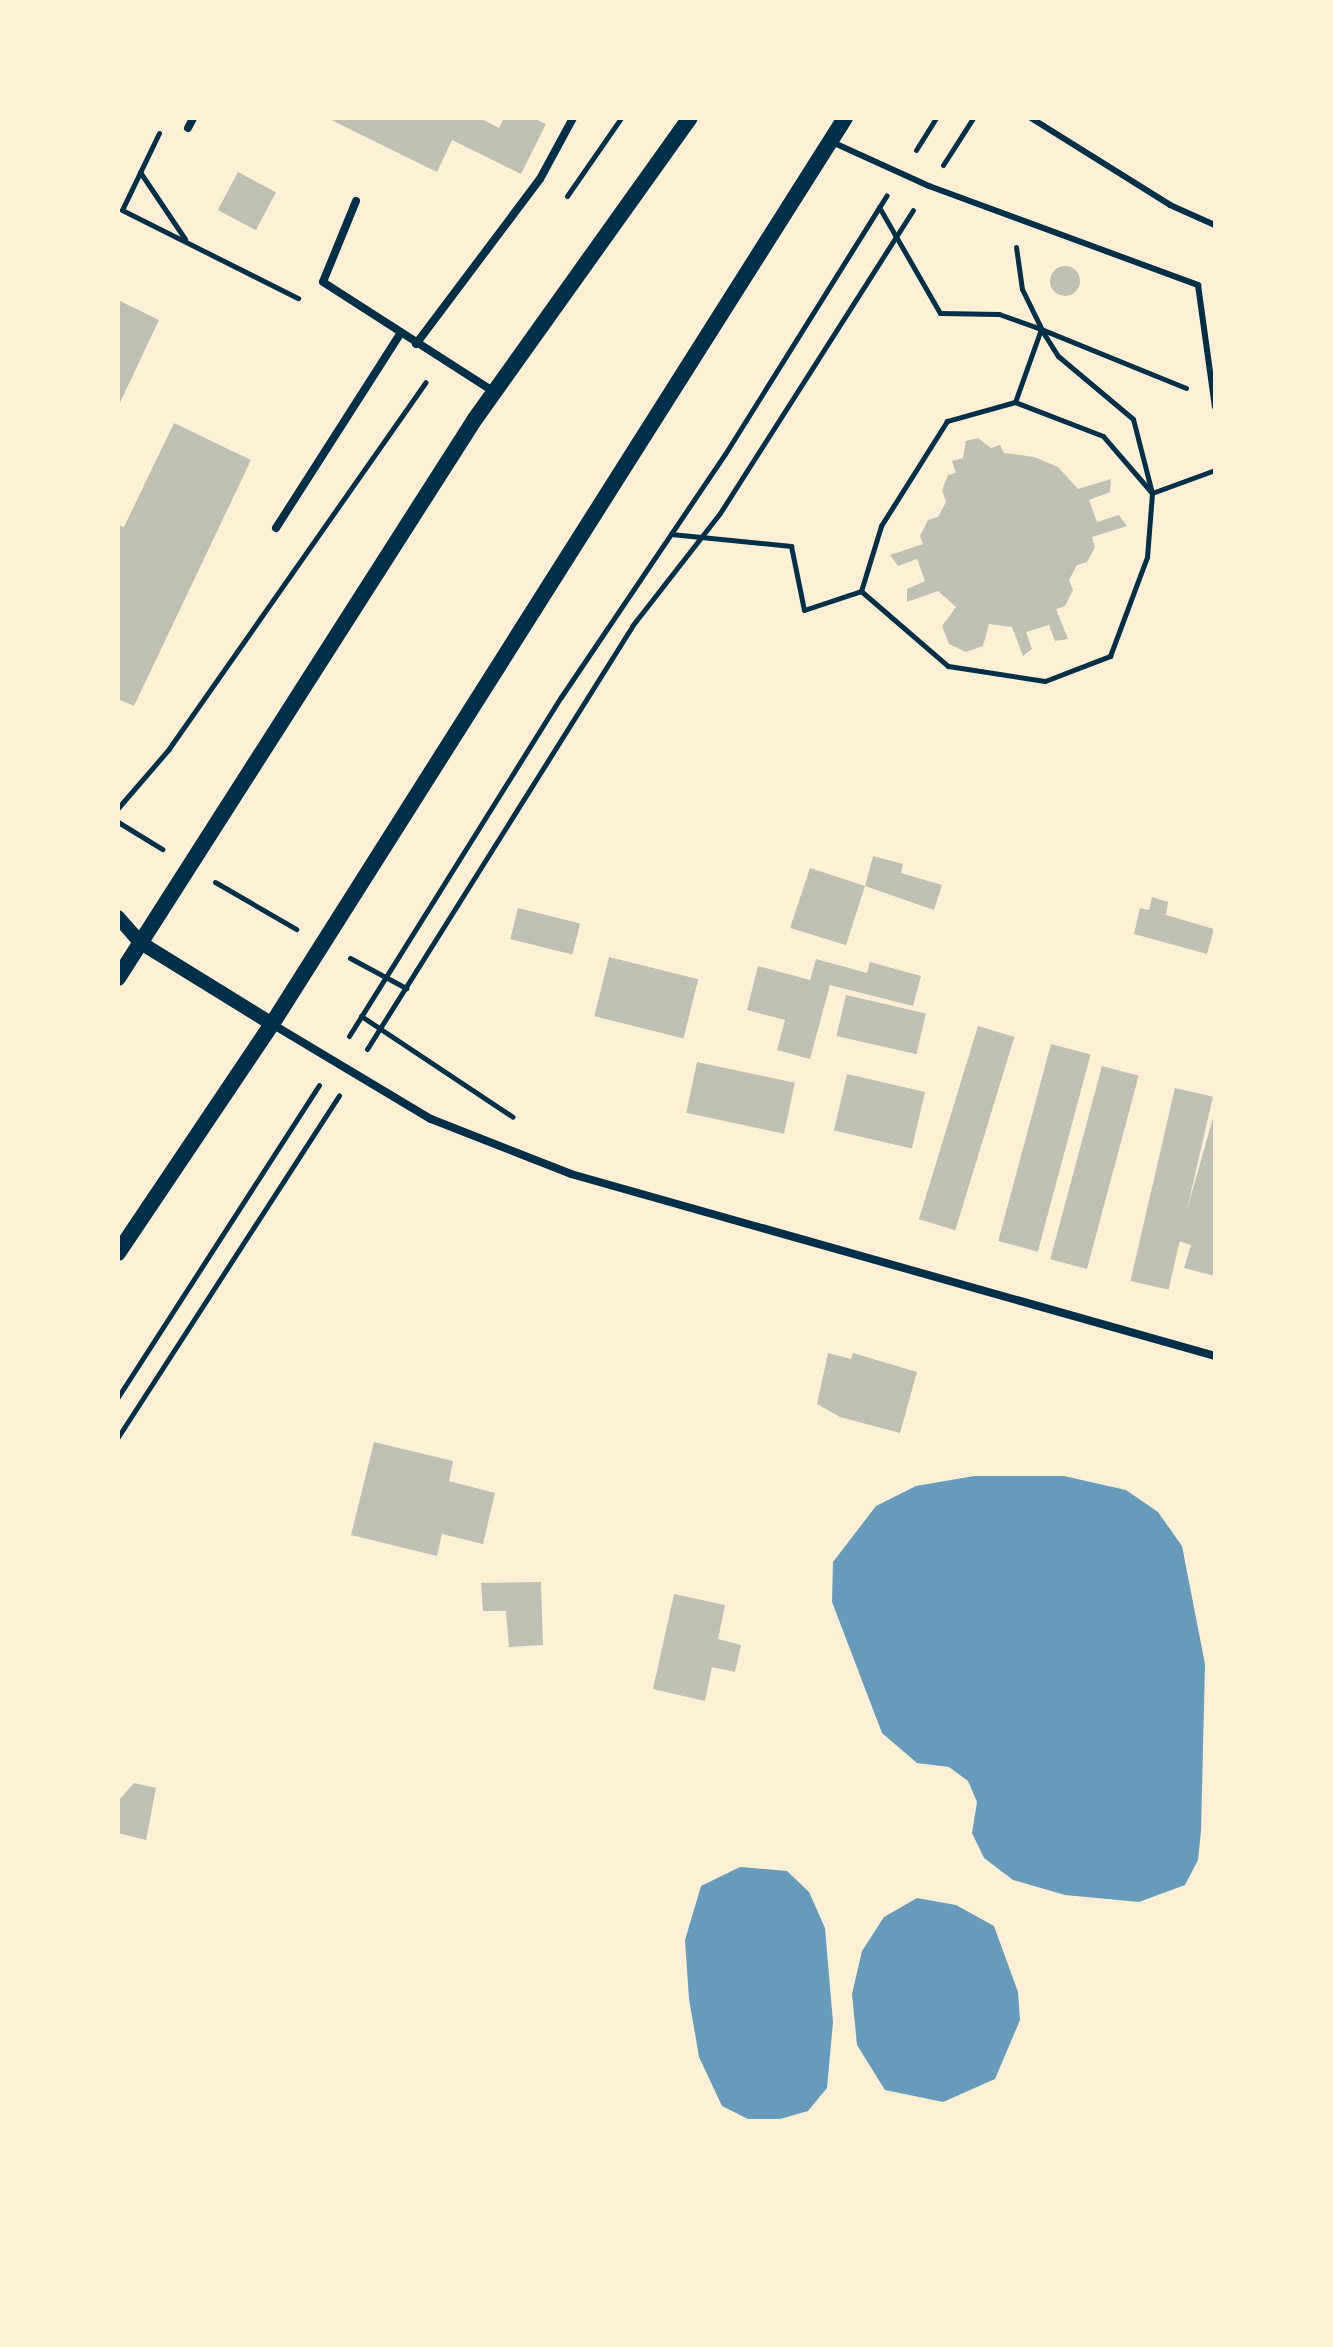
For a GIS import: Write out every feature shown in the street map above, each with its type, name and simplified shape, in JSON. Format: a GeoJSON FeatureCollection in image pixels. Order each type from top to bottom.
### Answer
{"type":"FeatureCollection","features":[{"type":"Feature","properties":{"kind":"main road"},"geometry":{"type":"LineString","coordinates":[[118,978],[493,391],[690,118]]}},
{"type":"Feature","properties":{"kind":"main road"},"geometry":{"type":"LineString","coordinates":[[118,1253],[272,1024],[845,118]]}},
{"type":"Feature","properties":{"kind":"street"},"geometry":{"type":"LineString","coordinates":[[188,128],[193,118]]}},
{"type":"Feature","properties":{"kind":"street"},"geometry":{"type":"LineString","coordinates":[[416,344],[540,179],[573,118]]}},
{"type":"Feature","properties":{"kind":"street"},"geometry":{"type":"LineString","coordinates":[[356,201],[323,282],[441,361],[493,391]]}},
{"type":"Feature","properties":{"kind":"street"},"geometry":{"type":"LineString","coordinates":[[276,528],[400,334]]}},
{"type":"Feature","properties":{"kind":"street"},"geometry":{"type":"LineString","coordinates":[[118,917],[141,943],[431,1119],[571,1174],[1215,1356]]}},
{"type":"Feature","properties":{"kind":"street"},"geometry":{"type":"LineString","coordinates":[[118,939],[141,943]]}},
{"type":"Feature","properties":{"kind":"lane"},"geometry":{"type":"LineString","coordinates":[[1031,118],[1170,205],[1215,225]]}},
{"type":"Feature","properties":{"kind":"lane"},"geometry":{"type":"LineString","coordinates":[[830,142],[929,186],[1198,285],[1215,407]]}},
{"type":"Feature","properties":{"kind":"path"},"geometry":{"type":"LineString","coordinates":[[558,207],[621,118]]}},
{"type":"Feature","properties":{"kind":"path"},"geometry":{"type":"LineString","coordinates":[[118,1397],[333,1062],[561,697],[671,534],[936,118]]}},
{"type":"Feature","properties":{"kind":"path"},"geometry":{"type":"LineString","coordinates":[[118,1437],[353,1074],[632,626],[702,538],[973,118]]}},
{"type":"Feature","properties":{"kind":"path"},"geometry":{"type":"LineString","coordinates":[[162,126],[120,209],[301,299]]}},
{"type":"Feature","properties":{"kind":"path"},"geometry":{"type":"LineString","coordinates":[[140,172],[185,240]]}},
{"type":"Feature","properties":{"kind":"path"},"geometry":{"type":"LineString","coordinates":[[879,207],[940,313],[999,314],[1212,399]]}},
{"type":"Feature","properties":{"kind":"path"},"geometry":{"type":"LineString","coordinates":[[861,591],[948,666],[1045,681],[1110,656],[1147,557],[1152,493],[1133,419],[1058,356],[1022,289],[1015,250],[1024,221]]}},
{"type":"Feature","properties":{"kind":"path"},"geometry":{"type":"LineString","coordinates":[[1015,402],[1041,329]]}},
{"type":"Feature","properties":{"kind":"path"},"geometry":{"type":"LineString","coordinates":[[118,808],[168,750],[441,361]]}},
{"type":"Feature","properties":{"kind":"path"},"geometry":{"type":"LineString","coordinates":[[861,591],[881,526],[947,421],[1015,402],[1103,436],[1152,493]]}},
{"type":"Feature","properties":{"kind":"path"},"geometry":{"type":"LineString","coordinates":[[1152,493],[1215,470]]}},
{"type":"Feature","properties":{"kind":"path"},"geometry":{"type":"LineString","coordinates":[[671,534],[791,546],[804,610],[861,591]]}},
{"type":"Feature","properties":{"kind":"path"},"geometry":{"type":"LineString","coordinates":[[118,822],[323,943],[406,988]]}},
{"type":"Feature","properties":{"kind":"path"},"geometry":{"type":"LineString","coordinates":[[361,1016],[521,1122]]}},
{"type":"Feature","properties":{"kind":"water"},"geometry":{"type":"Polygon","coordinates":[[[974,1476],[1064,1476],[1126,1490],[1158,1512],[1182,1546],[1205,1664],[1201,1831],[1198,1860],[1185,1885],[1139,1902],[1065,1895],[1013,1880],[984,1858],[972,1833],[977,1802],[968,1781],[949,1767],[917,1763],[882,1733],[832,1602],[833,1562],[876,1506],[916,1486],[974,1476]]]}},
{"type":"Feature","properties":{"kind":"water"},"geometry":{"type":"Polygon","coordinates":[[[740,1867],[787,1871],[809,1892],[825,1928],[833,2022],[827,2088],[808,2111],[780,2119],[748,2119],[722,2106],[699,2057],[689,1999],[685,1940],[701,1886],[740,1867]]]}},
{"type":"Feature","properties":{"kind":"water"},"geometry":{"type":"Polygon","coordinates":[[[917,1898],[956,1905],[994,1926],[1018,1992],[1020,2020],[995,2079],[943,2102],[885,2090],[857,2045],[852,1994],[862,1951],[884,1917],[917,1898]]]}},
{"type":"Feature","properties":{"kind":"building"},"geometry":{"type":"Polygon","coordinates":[[[327,118],[479,118],[499,128],[504,118],[533,118],[546,124],[521,174],[452,140],[437,172],[327,118]]]}},
{"type":"Feature","properties":{"kind":"building"},"geometry":{"type":"Polygon","coordinates":[[[238,172],[276,192],[256,230],[218,210],[238,172]]]}},
{"type":"Feature","properties":{"kind":"building"},"geometry":{"type":"Polygon","coordinates":[[[1065,266],[1076,270],[1080,281],[1076,292],[1065,296],[1054,292],[1050,281],[1054,270],[1065,266]]]}},
{"type":"Feature","properties":{"kind":"building"},"geometry":{"type":"Polygon","coordinates":[[[118,300],[159,320],[118,407],[118,300]]]}},
{"type":"Feature","properties":{"kind":"building"},"geometry":{"type":"Polygon","coordinates":[[[174,423],[251,460],[134,706],[118,699],[118,525],[124,527],[174,423]]]}},
{"type":"Feature","properties":{"kind":"building"},"geometry":{"type":"Polygon","coordinates":[[[978,438],[991,448],[1000,445],[1004,453],[1034,457],[1058,467],[1078,489],[1111,479],[1110,492],[1089,500],[1097,522],[1119,515],[1127,526],[1092,537],[1095,547],[1087,562],[1077,565],[1069,580],[1073,590],[1065,606],[1056,609],[1068,639],[1055,641],[1049,625],[1026,632],[1032,649],[1023,656],[1012,627],[989,624],[983,646],[966,652],[949,644],[942,626],[956,607],[938,591],[907,602],[907,589],[925,581],[917,559],[898,566],[890,555],[923,544],[920,536],[928,520],[938,517],[946,502],[942,490],[948,475],[956,473],[952,461],[963,458],[966,441],[978,438]]]}},
{"type":"Feature","properties":{"kind":"building"},"geometry":{"type":"Polygon","coordinates":[[[873,856],[903,864],[901,873],[942,885],[934,910],[865,886],[873,856]]]}},
{"type":"Feature","properties":{"kind":"building"},"geometry":{"type":"Polygon","coordinates":[[[810,868],[865,886],[846,945],[790,928],[810,868]]]}},
{"type":"Feature","properties":{"kind":"building"},"geometry":{"type":"Polygon","coordinates":[[[1152,897],[1168,902],[1166,915],[1214,929],[1207,954],[1134,934],[1140,908],[1149,910],[1152,897]]]}},
{"type":"Feature","properties":{"kind":"building"},"geometry":{"type":"Polygon","coordinates":[[[518,908],[580,923],[572,955],[510,939],[518,908]]]}},
{"type":"Feature","properties":{"kind":"building"},"geometry":{"type":"Polygon","coordinates":[[[609,957],[698,979],[684,1038],[594,1016],[609,957]]]}},
{"type":"Feature","properties":{"kind":"building"},"geometry":{"type":"Polygon","coordinates":[[[816,959],[867,973],[870,962],[921,976],[913,1006],[830,985],[810,1059],[777,1050],[785,1020],[747,1010],[758,966],[810,980],[816,959]]]}},
{"type":"Feature","properties":{"kind":"building"},"geometry":{"type":"Polygon","coordinates":[[[846,995],[926,1013],[916,1054],[837,1036],[846,995]]]}},
{"type":"Feature","properties":{"kind":"building"},"geometry":{"type":"Polygon","coordinates":[[[978,1026],[1014,1037],[955,1230],[919,1219],[978,1026]]]}},
{"type":"Feature","properties":{"kind":"building"},"geometry":{"type":"Polygon","coordinates":[[[1051,1044],[1091,1055],[1038,1252],[998,1241],[1051,1044]]]}},
{"type":"Feature","properties":{"kind":"building"},"geometry":{"type":"Polygon","coordinates":[[[697,1062],[795,1083],[784,1134],[686,1113],[697,1062]]]}},
{"type":"Feature","properties":{"kind":"building"},"geometry":{"type":"Polygon","coordinates":[[[1102,1066],[1139,1076],[1087,1269],[1050,1259],[1102,1066]]]}},
{"type":"Feature","properties":{"kind":"building"},"geometry":{"type":"Polygon","coordinates":[[[847,1074],[925,1092],[912,1149],[834,1131],[847,1074]]]}},
{"type":"Feature","properties":{"kind":"building"},"geometry":{"type":"Polygon","coordinates":[[[1175,1088],[1213,1097],[1168,1290],[1130,1281],[1175,1088]]]}},
{"type":"Feature","properties":{"kind":"building"},"geometry":{"type":"Polygon","coordinates":[[[1215,1111],[1215,1276],[1184,1268],[1191,1245],[1178,1241],[1215,1111]]]}},
{"type":"Feature","properties":{"kind":"building"},"geometry":{"type":"Polygon","coordinates":[[[828,1353],[851,1359],[853,1353],[917,1372],[900,1433],[840,1417],[817,1404],[828,1353]]]}},
{"type":"Feature","properties":{"kind":"building"},"geometry":{"type":"Polygon","coordinates":[[[374,1442],[453,1461],[449,1481],[495,1493],[483,1544],[442,1534],[437,1556],[351,1535],[374,1442]]]}},
{"type":"Feature","properties":{"kind":"building"},"geometry":{"type":"Polygon","coordinates":[[[541,1582],[543,1645],[509,1647],[506,1611],[483,1611],[481,1583],[541,1582]]]}},
{"type":"Feature","properties":{"kind":"building"},"geometry":{"type":"Polygon","coordinates":[[[674,1594],[725,1605],[718,1639],[741,1645],[735,1672],[712,1667],[705,1701],[653,1689],[674,1594]]]}},
{"type":"Feature","properties":{"kind":"building"},"geometry":{"type":"Polygon","coordinates":[[[134,1783],[156,1788],[146,1840],[118,1833],[119,1800],[134,1783]]]}}]}
